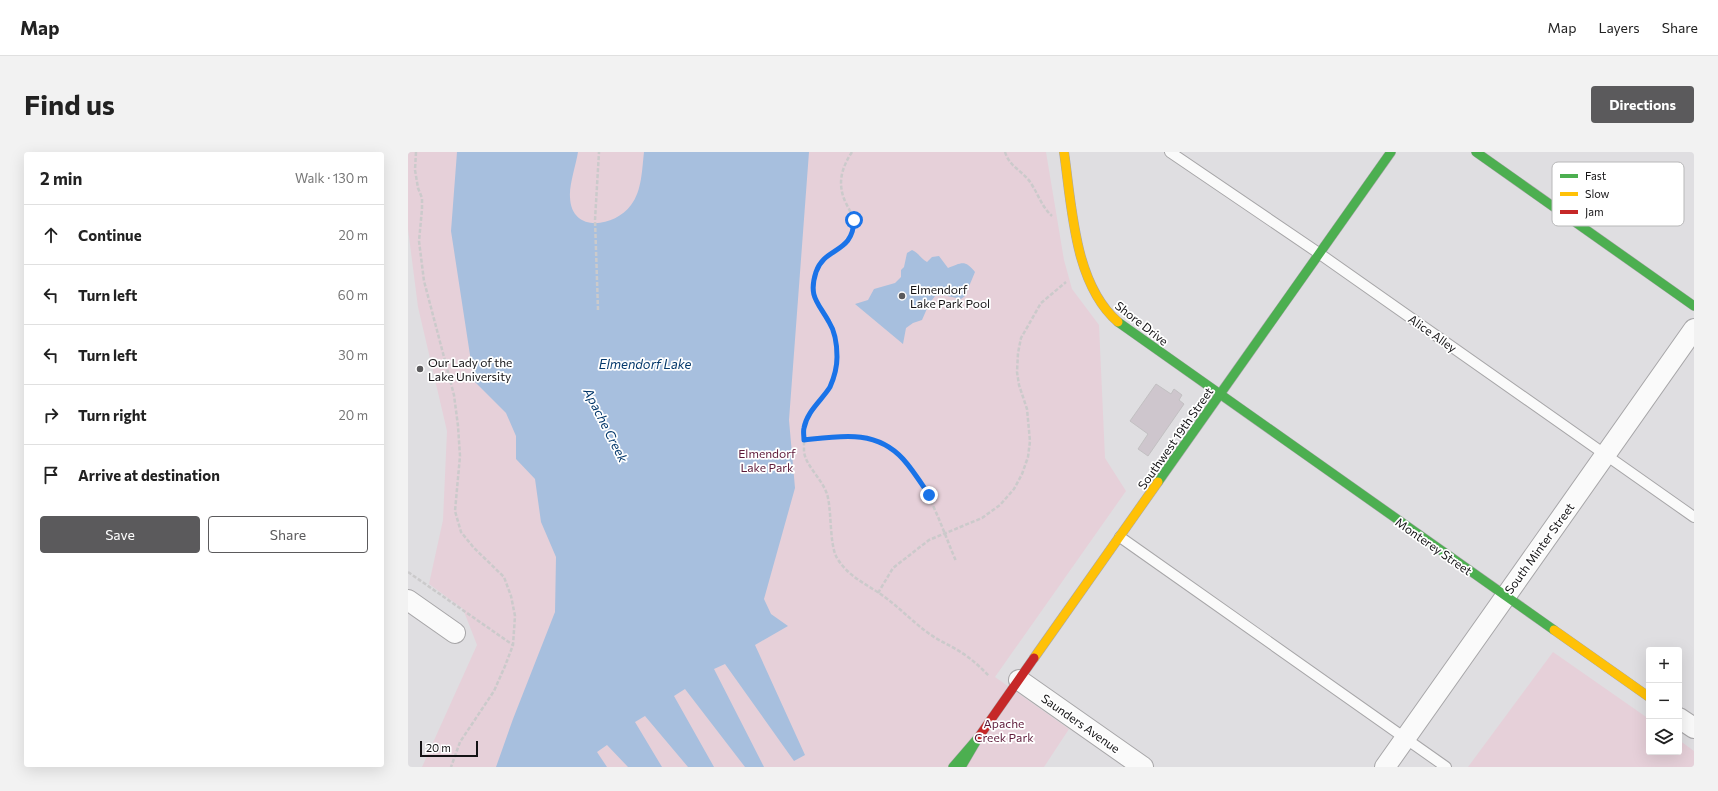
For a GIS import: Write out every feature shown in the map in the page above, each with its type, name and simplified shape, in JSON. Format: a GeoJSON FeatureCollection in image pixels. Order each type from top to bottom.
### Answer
{"type":"FeatureCollection","features":[{"type":"Feature","properties":{"kind":"street","name":"Shore Drive"},"geometry":{"type":"LineString","coordinates":[[1064,152],[1078,246],[1085,271],[1096,296],[1108,313],[1128,330],[1220,395]]}},
{"type":"Feature","properties":{"kind":"street","name":"Southwest 19th Street"},"geometry":{"type":"LineString","coordinates":[[961,767],[978,738],[1391,152]]}},
{"type":"Feature","properties":{"kind":"street"},"geometry":{"type":"LineString","coordinates":[[1476,152],[1552,206]]}},
{"type":"Feature","properties":{"kind":"street"},"geometry":{"type":"LineString","coordinates":[[1581,226],[1694,306]]}},
{"type":"Feature","properties":{"kind":"street","name":"South Minter Street"},"geometry":{"type":"LineString","coordinates":[[1385,767],[1504,596],[1607,455],[1694,328]]}},
{"type":"Feature","properties":{"kind":"street","name":"Monterey Street"},"geometry":{"type":"LineString","coordinates":[[1220,395],[1646,695]]}},
{"type":"Feature","properties":{"kind":"street"},"geometry":{"type":"LineString","coordinates":[[408,600],[455,633]]}},
{"type":"Feature","properties":{"kind":"street","name":"Saunders Avenue"},"geometry":{"type":"LineString","coordinates":[[1019,680],[1143,767]]}},
{"type":"Feature","properties":{"kind":"street"},"geometry":{"type":"LineString","coordinates":[[1680,719],[1694,728]]}},
{"type":"Feature","properties":{"kind":"street","name":"Southwest 19th Street"},"geometry":{"type":"LineString","coordinates":[[953,767],[978,738]]}},
{"type":"Feature","properties":{"kind":"lane","name":"Alice Alley"},"geometry":{"type":"LineString","coordinates":[[1170,152],[1320,254],[1694,517]]}},
{"type":"Feature","properties":{"kind":"lane"},"geometry":{"type":"LineString","coordinates":[[1120,537],[1404,739],[1446,767]]}},
{"type":"Feature","properties":{"kind":"path"},"geometry":{"type":"LineString","coordinates":[[416,152],[415,170],[422,203],[419,241],[424,281],[454,395],[458,426],[460,456],[455,511],[461,532],[474,548],[504,577],[511,596],[515,616],[513,645],[505,666],[494,691],[460,742],[451,767]]}},
{"type":"Feature","properties":{"kind":"path"},"geometry":{"type":"LineString","coordinates":[[598,310],[595,220],[600,152]]}},
{"type":"Feature","properties":{"kind":"path"},"geometry":{"type":"LineString","coordinates":[[852,152],[845,163],[842,172],[841,185],[845,200],[851,211],[854,229],[846,244],[832,253],[819,265],[813,288],[817,305],[830,323],[835,336],[837,359],[830,386],[810,412],[806,420],[804,428],[804,452],[808,462],[823,484],[827,496],[837,557],[853,577],[878,593],[932,636],[962,653],[989,676]]}},
{"type":"Feature","properties":{"kind":"path"},"geometry":{"type":"LineString","coordinates":[[1005,152],[1009,163],[1032,184],[1044,209],[1054,217]]}},
{"type":"Feature","properties":{"kind":"path"},"geometry":{"type":"LineString","coordinates":[[878,593],[893,568],[928,540],[943,532],[982,518],[1000,505],[1014,489],[1022,474],[1028,457],[1030,441],[1027,410],[1019,385],[1017,372],[1018,353],[1021,338],[1031,318],[1041,304],[1066,282]]}},
{"type":"Feature","properties":{"kind":"path"},"geometry":{"type":"LineString","coordinates":[[804,440],[851,436],[885,444],[893,449],[904,460],[929,495],[956,561]]}},
{"type":"Feature","properties":{"kind":"path"},"geometry":{"type":"LineString","coordinates":[[408,572],[513,645]]}},
{"type":"Feature","properties":{"kind":"green space","name":"Elmendorf Lake Park"},"geometry":{"type":"Polygon","coordinates":[[[408,152],[1046,152],[1064,260],[1072,289],[1099,325],[1105,458],[1126,491],[995,677],[1069,729],[1044,767],[422,767],[477,645],[463,609],[429,584],[443,520],[447,431],[418,307],[408,229],[408,152]]]}},
{"type":"Feature","properties":{"kind":"green space"},"geometry":{"type":"Polygon","coordinates":[[[1553,652],[1646,717],[1646,755],[1682,755],[1682,742],[1694,751],[1694,767],[1468,767],[1553,652]]]}},
{"type":"Feature","properties":{"kind":"water","name":"Elmendorf Lake"},"geometry":{"type":"Polygon","coordinates":[[[457,152],[578,152],[570,192],[572,209],[578,217],[586,222],[595,223],[605,222],[615,218],[631,205],[635,199],[639,187],[644,152],[809,152],[789,420],[795,488],[764,599],[771,614],[788,626],[755,645],[805,755],[794,761],[725,664],[714,669],[764,767],[745,767],[685,689],[674,696],[714,767],[688,767],[645,716],[635,722],[662,767],[628,767],[607,745],[597,752],[607,767],[496,767],[555,612],[556,557],[541,522],[535,479],[516,459],[516,436],[506,413],[474,381],[451,231],[457,152]]]}},
{"type":"Feature","properties":{"kind":"water","name":"Elmendorf Lake Park Pool"},"geometry":{"type":"Polygon","coordinates":[[[912,250],[927,262],[932,257],[939,256],[948,268],[963,263],[972,268],[975,272],[965,296],[961,299],[943,295],[935,296],[929,304],[922,320],[913,323],[906,328],[903,344],[855,304],[868,300],[874,289],[895,283],[901,277],[901,270],[904,267],[907,253],[912,250]]]}},
{"type":"Feature","properties":{"kind":"building"},"geometry":{"type":"Polygon","coordinates":[[[1156,384],[1171,394],[1174,389],[1182,395],[1179,400],[1184,404],[1148,456],[1138,449],[1148,434],[1130,421],[1156,384]]]}},
{"type":"Feature","properties":{"kind":"traffic: fast"},"geometry":{"type":"LineString","coordinates":[[1158,482],[1391,152]]}},
{"type":"Feature","properties":{"kind":"traffic: fast"},"geometry":{"type":"LineString","coordinates":[[1476,152],[1552,206]]}},
{"type":"Feature","properties":{"kind":"traffic: fast"},"geometry":{"type":"LineString","coordinates":[[1581,226],[1694,306]]}},
{"type":"Feature","properties":{"kind":"traffic: fast"},"geometry":{"type":"LineString","coordinates":[[1118,322],[1554,630]]}},
{"type":"Feature","properties":{"kind":"traffic: fast"},"geometry":{"type":"LineString","coordinates":[[953,767],[978,738],[961,767]]}},
{"type":"Feature","properties":{"kind":"traffic: slow"},"geometry":{"type":"LineString","coordinates":[[1064,152],[1073,220],[1084,266],[1092,287],[1103,306],[1118,322]]}},
{"type":"Feature","properties":{"kind":"traffic: slow"},"geometry":{"type":"LineString","coordinates":[[1034,658],[1158,482]]}},
{"type":"Feature","properties":{"kind":"traffic: slow"},"geometry":{"type":"LineString","coordinates":[[1554,630],[1646,695]]}},
{"type":"Feature","properties":{"kind":"traffic: jam"},"geometry":{"type":"LineString","coordinates":[[978,738],[1034,658]]}},
{"type":"Feature","properties":{"kind":"place","name":"Elmendorf Lake Park Pool"},"geometry":{"type":"Point","coordinates":[902,296]}},
{"type":"Feature","properties":{"kind":"place","name":"Our Lady of the Lake University"},"geometry":{"type":"Point","coordinates":[420,369]}},
{"type":"Feature","properties":{"kind":"route"},"geometry":{"type":"LineString","coordinates":[[854,220],[854,229],[846,244],[841,249],[822,260],[816,273],[813,288],[814,297],[817,305],[830,323],[835,336],[837,359],[830,386],[810,412],[806,420],[804,440],[851,436],[885,444],[893,449],[904,460],[929,495]]}},
{"type":"Feature","properties":{"kind":"water label","name":"Apache Creek"},"geometry":{"type":"Point","coordinates":[606,425]}},
{"type":"Feature","properties":{"kind":"park label","name":"Apache Creek Park"},"geometry":{"type":"Point","coordinates":[1004,730]}}]}
